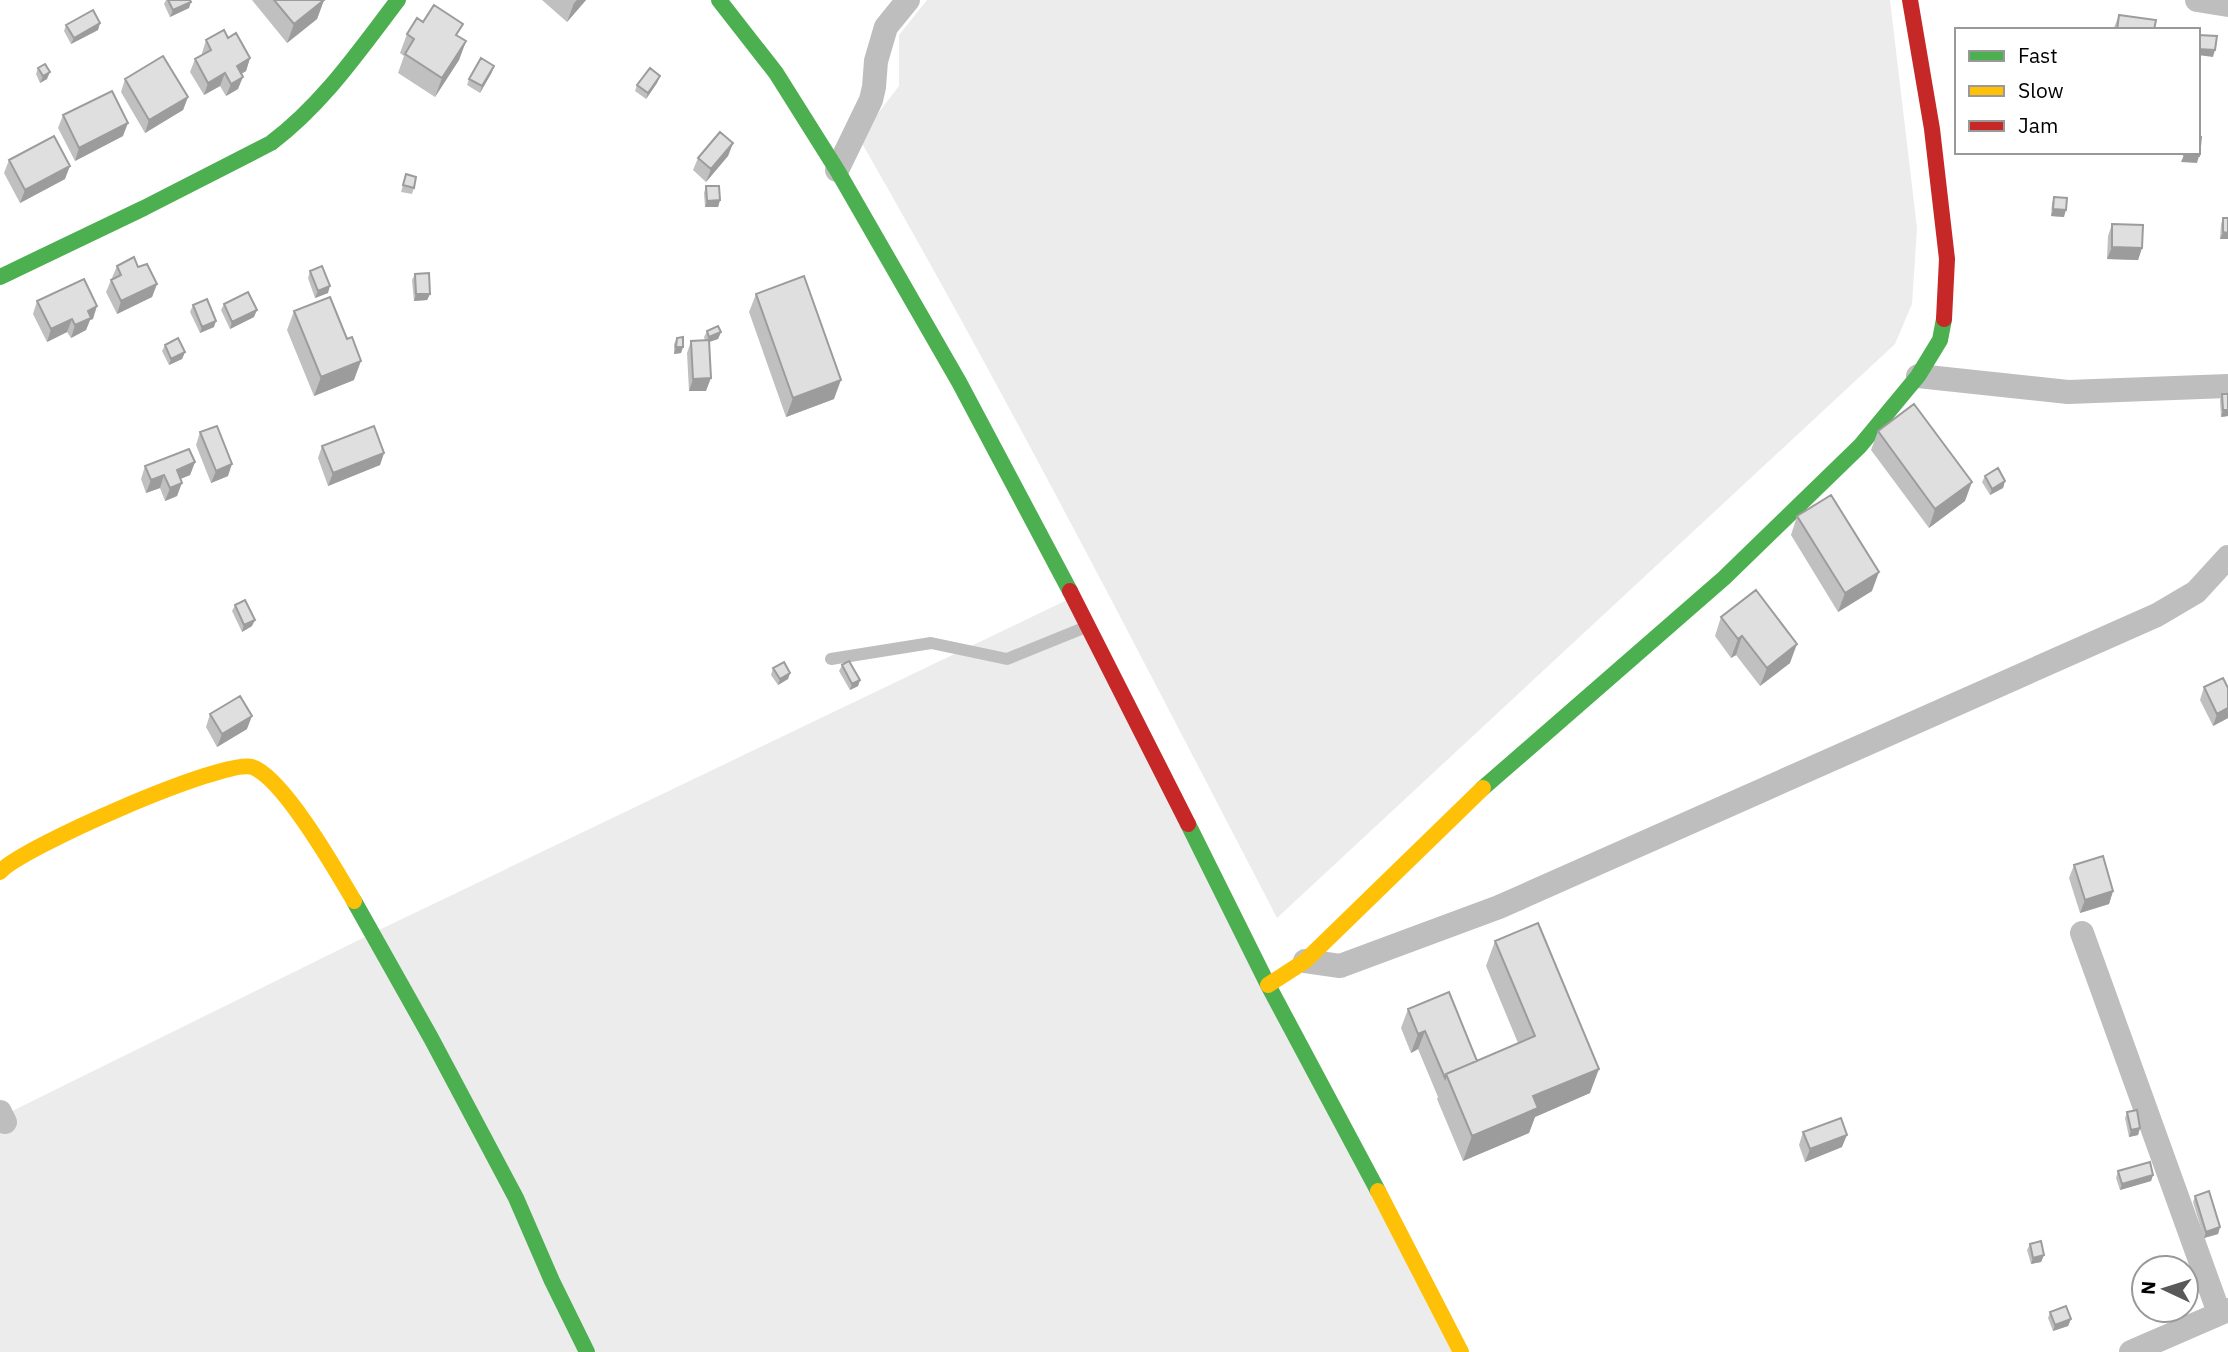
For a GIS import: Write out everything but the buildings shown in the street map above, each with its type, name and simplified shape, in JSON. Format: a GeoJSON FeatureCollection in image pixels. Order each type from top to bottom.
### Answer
{"type":"FeatureCollection","features":[{"type":"Feature","properties":{"kind":"street"},"geometry":{"type":"LineString","coordinates":[[0,277],[144,208],[286,133],[329,86],[398,0]]}},
{"type":"Feature","properties":{"kind":"street"},"geometry":{"type":"LineString","coordinates":[[719,0],[776,74],[837,170],[959,382],[1089,626],[1268,985],[1345,1126],[1461,1352]]}},
{"type":"Feature","properties":{"kind":"street"},"geometry":{"type":"LineString","coordinates":[[837,170],[871,100],[876,61],[886,27],[908,0]]}},
{"type":"Feature","properties":{"kind":"street"},"geometry":{"type":"LineString","coordinates":[[1268,985],[1305,961],[1504,767],[1724,578],[1860,446],[1919,376],[1940,340],[1946,305],[1947,259],[1932,129],[1910,0]]}},
{"type":"Feature","properties":{"kind":"street"},"geometry":{"type":"LineString","coordinates":[[2197,0],[2228,5]]}},
{"type":"Feature","properties":{"kind":"street"},"geometry":{"type":"LineString","coordinates":[[1919,376],[2068,392],[2228,386]]}},
{"type":"Feature","properties":{"kind":"street"},"geometry":{"type":"LineString","coordinates":[[1305,961],[1340,966],[1499,907],[2157,615],[2196,592],[2228,557]]}},
{"type":"Feature","properties":{"kind":"street"},"geometry":{"type":"LineString","coordinates":[[2,868],[85,822],[145,797],[226,769],[246,765],[258,768],[272,779],[290,801],[375,935],[517,1201],[547,1272],[587,1352]]}},
{"type":"Feature","properties":{"kind":"street"},"geometry":{"type":"LineString","coordinates":[[2082,933],[2224,1312],[2131,1352]]}},
{"type":"Feature","properties":{"kind":"lane"},"geometry":{"type":"LineString","coordinates":[[831,659],[931,643],[1007,659],[1089,626]]}},
{"type":"Feature","properties":{"kind":"shaded area"},"geometry":{"type":"Polygon","coordinates":[[[927,0],[1890,0],[1917,228],[1912,304],[1895,344],[1277,918],[1020,428],[859,138],[899,86],[899,35],[927,0]]]}},
{"type":"Feature","properties":{"kind":"shaded area"},"geometry":{"type":"Polygon","coordinates":[[[1071,598],[1458,1352],[0,1352],[0,1117],[379,930],[1071,598]]]}},
{"type":"Feature","properties":{"kind":"traffic: fast"},"geometry":{"type":"LineString","coordinates":[[0,277],[271,143],[324,94],[398,0]]}},
{"type":"Feature","properties":{"kind":"traffic: fast"},"geometry":{"type":"LineString","coordinates":[[719,0],[776,73],[837,170],[959,382],[1070,591]]}},
{"type":"Feature","properties":{"kind":"traffic: fast"},"geometry":{"type":"LineString","coordinates":[[1483,788],[1724,578],[1860,446],[1918,376],[1940,340],[1944,319]]}},
{"type":"Feature","properties":{"kind":"traffic: fast"},"geometry":{"type":"LineString","coordinates":[[1188,824],[1268,985],[1378,1191]]}},
{"type":"Feature","properties":{"kind":"traffic: fast"},"geometry":{"type":"LineString","coordinates":[[354,901],[516,1198],[587,1352]]}},
{"type":"Feature","properties":{"kind":"traffic: slow"},"geometry":{"type":"LineString","coordinates":[[0,872],[44,844],[123,807],[204,776],[234,768],[252,767],[265,774],[293,806],[354,901]]}},
{"type":"Feature","properties":{"kind":"traffic: slow"},"geometry":{"type":"LineString","coordinates":[[1268,985],[1305,961],[1483,788]]}},
{"type":"Feature","properties":{"kind":"traffic: slow"},"geometry":{"type":"LineString","coordinates":[[1378,1191],[1461,1352]]}},
{"type":"Feature","properties":{"kind":"traffic: jam"},"geometry":{"type":"LineString","coordinates":[[1910,0],[1932,129],[1947,259],[1944,319]]}},
{"type":"Feature","properties":{"kind":"traffic: jam"},"geometry":{"type":"LineString","coordinates":[[1070,591],[1188,824]]}}]}
